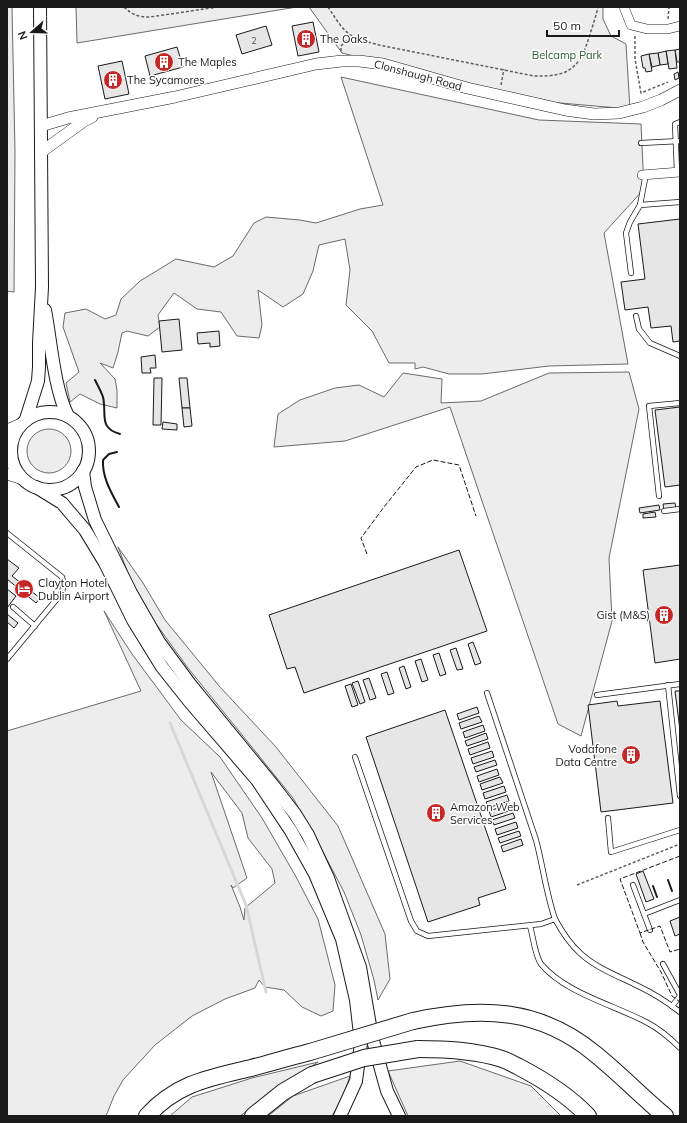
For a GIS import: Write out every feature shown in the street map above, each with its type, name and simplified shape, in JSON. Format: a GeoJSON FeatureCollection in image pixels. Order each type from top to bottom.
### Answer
{"type":"FeatureCollection","features":[{"type":"Feature","properties":{"kind":"highway"},"geometry":{"type":"LineString","coordinates":[[147,1116],[155,1107],[173,1093],[194,1083],[310,1052],[413,1021],[458,1013],[487,1012],[511,1014],[533,1019],[558,1030],[594,1053],[665,1116]]}},
{"type":"Feature","properties":{"kind":"highway"},"geometry":{"type":"LineString","coordinates":[[253,1116],[283,1092],[312,1075],[364,1058],[418,1049],[448,1049],[503,1059],[557,1089],[588,1116]]}},
{"type":"Feature","properties":{"kind":"main road"},"geometry":{"type":"LineString","coordinates":[[24,422],[38,381],[42,287],[40,7]]}},
{"type":"Feature","properties":{"kind":"main road"},"geometry":{"type":"LineString","coordinates":[[42,287],[62,405],[68,416]]}},
{"type":"Feature","properties":{"kind":"main road"},"geometry":{"type":"LineString","coordinates":[[340,1116],[356,1081],[361,1043],[356,1000],[342,939],[315,874],[291,831],[257,780],[162,668],[133,620],[102,558],[85,530],[62,504],[23,479],[17,471],[12,462],[11,452],[15,432],[24,422],[36,414],[58,412],[68,416],[79,425],[86,438],[88,454],[83,471],[85,487],[95,520],[130,593],[159,642],[190,684],[272,784],[295,814],[308,835],[328,878],[358,960],[372,1037],[387,1091],[399,1116]]}},
{"type":"Feature","properties":{"kind":"main road"},"geometry":{"type":"LineString","coordinates":[[36,487],[43,489],[59,488],[73,482],[83,471]]}},
{"type":"Feature","properties":{"kind":"street"},"geometry":{"type":"LineString","coordinates":[[624,7],[631,25],[647,29],[668,29],[680,26]]}},
{"type":"Feature","properties":{"kind":"street","name":"Clonshaugh Road"},"geometry":{"type":"LineString","coordinates":[[41,126],[105,110],[175,97],[316,64],[342,61],[360,61],[383,64],[467,88],[565,110],[594,114],[619,113],[643,107],[680,90]]}},
{"type":"Feature","properties":{"kind":"street","name":"Clonshaugh Road"},"geometry":{"type":"LineString","coordinates":[[41,154],[44,150],[84,121],[105,110]]}},
{"type":"Feature","properties":{"kind":"street"},"geometry":{"type":"LineString","coordinates":[[644,174],[678,172]]}},
{"type":"Feature","properties":{"kind":"street"},"geometry":{"type":"LineString","coordinates":[[7,430],[24,422]]}},
{"type":"Feature","properties":{"kind":"street"},"geometry":{"type":"LineString","coordinates":[[7,474],[23,479]]}},
{"type":"Feature","properties":{"kind":"lane"},"geometry":{"type":"LineString","coordinates":[[678,172],[678,141],[675,124],[680,122]]}},
{"type":"Feature","properties":{"kind":"lane"},"geometry":{"type":"LineString","coordinates":[[641,143],[678,141]]}},
{"type":"Feature","properties":{"kind":"lane"},"geometry":{"type":"LineString","coordinates":[[631,273],[626,233],[640,205],[644,174]]}},
{"type":"Feature","properties":{"kind":"lane"},"geometry":{"type":"LineString","coordinates":[[640,205],[680,202]]}},
{"type":"Feature","properties":{"kind":"lane"},"geometry":{"type":"LineString","coordinates":[[636,316],[639,329],[650,343],[680,356]]}},
{"type":"Feature","properties":{"kind":"lane"},"geometry":{"type":"LineString","coordinates":[[659,496],[649,406],[680,403]]}},
{"type":"Feature","properties":{"kind":"lane"},"geometry":{"type":"LineString","coordinates":[[664,511],[680,509]]}},
{"type":"Feature","properties":{"kind":"lane"},"geometry":{"type":"LineString","coordinates":[[7,533],[62,577],[64,582],[64,590],[7,659]]}},
{"type":"Feature","properties":{"kind":"lane"},"geometry":{"type":"LineString","coordinates":[[13,607],[35,626]]}},
{"type":"Feature","properties":{"kind":"lane"},"geometry":{"type":"LineString","coordinates":[[597,695],[680,684]]}},
{"type":"Feature","properties":{"kind":"lane"},"geometry":{"type":"LineString","coordinates":[[668,686],[680,796]]}},
{"type":"Feature","properties":{"kind":"lane"},"geometry":{"type":"LineString","coordinates":[[487,693],[536,840],[543,865],[551,906],[563,934],[580,954],[602,969],[640,987],[680,1012]]}},
{"type":"Feature","properties":{"kind":"lane"},"geometry":{"type":"LineString","coordinates":[[355,757],[411,921],[417,931],[428,936],[530,926],[541,924],[555,918]]}},
{"type":"Feature","properties":{"kind":"lane"},"geometry":{"type":"LineString","coordinates":[[608,818],[611,852],[680,830]]}},
{"type":"Feature","properties":{"kind":"lane"},"geometry":{"type":"LineString","coordinates":[[633,885],[650,930]]}},
{"type":"Feature","properties":{"kind":"lane"},"geometry":{"type":"LineString","coordinates":[[644,914],[680,900]]}},
{"type":"Feature","properties":{"kind":"lane"},"geometry":{"type":"LineString","coordinates":[[530,926],[536,951],[541,963],[561,981],[588,996],[647,1022],[672,1040],[680,1048]]}},
{"type":"Feature","properties":{"kind":"lane"},"geometry":{"type":"LineString","coordinates":[[664,964],[680,995],[672,1006]]}},
{"type":"Feature","properties":{"kind":"path"},"geometry":{"type":"LineString","coordinates":[[124,7],[134,15],[141,17],[218,7]]}},
{"type":"Feature","properties":{"kind":"path"},"geometry":{"type":"LineString","coordinates":[[328,7],[341,26],[351,36],[358,39],[379,45],[534,76],[560,75],[571,69],[581,60],[598,7]]}},
{"type":"Feature","properties":{"kind":"path"},"geometry":{"type":"LineString","coordinates":[[668,29],[669,7]]}},
{"type":"Feature","properties":{"kind":"path"},"geometry":{"type":"LineString","coordinates":[[635,26],[635,59],[640,93],[668,82]]}},
{"type":"Feature","properties":{"kind":"path"},"geometry":{"type":"LineString","coordinates":[[342,61],[341,46],[351,36]]}},
{"type":"Feature","properties":{"kind":"path"},"geometry":{"type":"LineString","coordinates":[[499,95],[504,69]]}},
{"type":"Feature","properties":{"kind":"path"},"geometry":{"type":"LineString","coordinates":[[577,885],[680,844]]}},
{"type":"Feature","properties":{"kind":"shaded area"},"geometry":{"type":"Polygon","coordinates":[[[7,7],[12,7],[15,152],[14,292],[7,291],[7,7]]]}},
{"type":"Feature","properties":{"kind":"shaded area"},"geometry":{"type":"Polygon","coordinates":[[[76,7],[297,7],[77,43],[76,7]]]}},
{"type":"Feature","properties":{"kind":"shaded area","name":"Belcamp Park"},"geometry":{"type":"Polygon","coordinates":[[[309,7],[603,7],[603,19],[611,36],[626,44],[630,109],[537,101],[342,53],[309,7]]]}},
{"type":"Feature","properties":{"kind":"shaded area"},"geometry":{"type":"Polygon","coordinates":[[[341,77],[539,120],[641,124],[644,189],[604,233],[628,364],[549,366],[482,374],[449,374],[423,367],[415,369],[415,363],[389,363],[372,331],[346,305],[350,270],[345,239],[319,245],[313,271],[303,294],[283,307],[258,290],[262,325],[259,338],[237,336],[221,312],[197,309],[174,293],[158,315],[160,327],[148,336],[127,331],[122,333],[113,368],[100,363],[115,379],[117,390],[117,408],[100,404],[80,394],[70,402],[66,383],[79,372],[63,327],[65,313],[86,309],[105,319],[116,315],[121,299],[140,281],[176,259],[214,267],[233,256],[254,223],[266,217],[316,223],[360,209],[383,205],[341,77]]]}},
{"type":"Feature","properties":{"kind":"shaded area"},"geometry":{"type":"Polygon","coordinates":[[[629,372],[639,409],[609,558],[612,621],[581,736],[558,724],[450,407],[345,441],[274,447],[278,414],[300,400],[335,388],[359,385],[384,397],[403,373],[442,379],[441,403],[481,401],[549,373],[629,372]]]}},
{"type":"Feature","properties":{"kind":"shaded area"},"geometry":{"type":"Polygon","coordinates":[[[49,429],[61,433],[67,439],[71,451],[67,463],[61,469],[49,473],[37,469],[31,463],[27,451],[31,439],[37,433],[49,429]]]}},
{"type":"Feature","properties":{"kind":"shaded area"},"geometry":{"type":"Polygon","coordinates":[[[118,547],[143,583],[165,620],[220,687],[276,747],[338,826],[385,934],[390,979],[378,1000],[361,935],[344,892],[293,798],[188,668],[138,599],[118,547]]]}},
{"type":"Feature","properties":{"kind":"shaded area"},"geometry":{"type":"Polygon","coordinates":[[[104,611],[132,654],[181,720],[220,757],[262,818],[295,875],[318,919],[335,985],[333,1011],[321,1016],[302,1007],[284,990],[265,987],[259,980],[255,988],[225,999],[192,1016],[155,1045],[123,1080],[114,1096],[106,1116],[7,1116],[7,731],[141,691],[104,611]],[[211,772],[247,878],[233,888],[231,885],[244,920],[245,908],[275,883],[272,869],[248,838],[242,813],[211,772]]]}},
{"type":"Feature","properties":{"kind":"shaded area"},"geometry":{"type":"Polygon","coordinates":[[[460,1061],[531,1086],[561,1116],[408,1116],[388,1071],[460,1061]]]}},
{"type":"Feature","properties":{"kind":"shaded area"},"geometry":{"type":"Polygon","coordinates":[[[318,1062],[240,1116],[170,1116],[192,1097],[252,1078],[318,1062]]]}},
{"type":"Feature","properties":{"kind":"shaded area"},"geometry":{"type":"Polygon","coordinates":[[[350,1076],[343,1097],[332,1116],[268,1116],[293,1096],[350,1076]]]}},
{"type":"Feature","properties":{"kind":"building","name":"The Oaks"},"geometry":{"type":"Polygon","coordinates":[[[313,22],[319,52],[298,56],[292,26],[313,22]]]}},
{"type":"Feature","properties":{"kind":"building"},"geometry":{"type":"Polygon","coordinates":[[[266,26],[272,45],[242,54],[236,35],[266,26]]]}},
{"type":"Feature","properties":{"kind":"building","name":"The Maples"},"geometry":{"type":"Polygon","coordinates":[[[177,47],[183,67],[150,76],[145,56],[177,47]]]}},
{"type":"Feature","properties":{"kind":"building"},"geometry":{"type":"Polygon","coordinates":[[[680,49],[680,62],[677,62],[675,50],[680,49]]]}},
{"type":"Feature","properties":{"kind":"building"},"geometry":{"type":"Polygon","coordinates":[[[675,50],[677,68],[669,69],[666,51],[675,50]]]}},
{"type":"Feature","properties":{"kind":"building"},"geometry":{"type":"Polygon","coordinates":[[[666,51],[668,64],[660,65],[658,53],[666,51]]]}},
{"type":"Feature","properties":{"kind":"building"},"geometry":{"type":"Polygon","coordinates":[[[658,53],[660,65],[652,67],[649,54],[658,53]]]}},
{"type":"Feature","properties":{"kind":"building"},"geometry":{"type":"Polygon","coordinates":[[[649,54],[652,71],[646,72],[645,68],[643,68],[641,56],[649,54]]]}},
{"type":"Feature","properties":{"kind":"building","name":"The Sycamores"},"geometry":{"type":"Polygon","coordinates":[[[122,61],[129,94],[105,99],[98,66],[122,61]]]}},
{"type":"Feature","properties":{"kind":"building"},"geometry":{"type":"Polygon","coordinates":[[[678,72],[679,78],[675,80],[674,74],[678,72]]]}},
{"type":"Feature","properties":{"kind":"building"},"geometry":{"type":"Polygon","coordinates":[[[680,219],[680,341],[673,342],[671,326],[651,328],[648,307],[625,310],[621,282],[645,279],[638,224],[680,219]]]}},
{"type":"Feature","properties":{"kind":"building"},"geometry":{"type":"Polygon","coordinates":[[[179,319],[182,350],[162,352],[159,321],[179,319]]]}},
{"type":"Feature","properties":{"kind":"building"},"geometry":{"type":"Polygon","coordinates":[[[219,331],[220,346],[210,347],[210,343],[198,344],[197,333],[219,331]]]}},
{"type":"Feature","properties":{"kind":"building"},"geometry":{"type":"Polygon","coordinates":[[[155,355],[156,368],[150,368],[151,373],[142,373],[141,357],[155,355]]]}},
{"type":"Feature","properties":{"kind":"building"},"geometry":{"type":"Polygon","coordinates":[[[154,378],[162,378],[161,425],[153,425],[154,378]]]}},
{"type":"Feature","properties":{"kind":"building"},"geometry":{"type":"Polygon","coordinates":[[[179,378],[187,378],[190,408],[182,408],[179,378]]]}},
{"type":"Feature","properties":{"kind":"building"},"geometry":{"type":"Polygon","coordinates":[[[680,407],[680,485],[665,487],[655,410],[680,407]]]}},
{"type":"Feature","properties":{"kind":"building"},"geometry":{"type":"Polygon","coordinates":[[[182,408],[190,408],[192,426],[184,427],[182,408]]]}},
{"type":"Feature","properties":{"kind":"building"},"geometry":{"type":"Polygon","coordinates":[[[163,422],[177,424],[177,430],[162,429],[163,422]]]}},
{"type":"Feature","properties":{"kind":"building"},"geometry":{"type":"Polygon","coordinates":[[[675,503],[676,508],[664,510],[663,504],[675,503]]]}},
{"type":"Feature","properties":{"kind":"building"},"geometry":{"type":"Polygon","coordinates":[[[659,505],[660,510],[640,513],[639,508],[659,505]]]}},
{"type":"Feature","properties":{"kind":"building"},"geometry":{"type":"Polygon","coordinates":[[[655,512],[656,517],[643,518],[643,514],[655,512]]]}},
{"type":"Feature","properties":{"kind":"building"},"geometry":{"type":"Polygon","coordinates":[[[459,550],[487,631],[304,693],[295,667],[287,669],[269,615],[459,550]]]}},
{"type":"Feature","properties":{"kind":"building","name":"Clayton Hotel Dublin Airport"},"geometry":{"type":"Polygon","coordinates":[[[7,559],[19,568],[12,576],[40,598],[36,603],[7,579],[7,559]]]}},
{"type":"Feature","properties":{"kind":"building","name":"Gist (M&S)"},"geometry":{"type":"Polygon","coordinates":[[[680,565],[680,659],[655,663],[643,570],[680,565]]]}},
{"type":"Feature","properties":{"kind":"building","name":"Clayton Hotel Dublin Airport"},"geometry":{"type":"Polygon","coordinates":[[[7,589],[16,596],[7,608],[7,589]]]}},
{"type":"Feature","properties":{"kind":"building","name":"Clayton Hotel Dublin Airport"},"geometry":{"type":"Polygon","coordinates":[[[7,614],[18,623],[14,628],[7,622],[7,614]]]}},
{"type":"Feature","properties":{"kind":"building"},"geometry":{"type":"Polygon","coordinates":[[[473,642],[481,663],[475,665],[468,644],[473,642]]]}},
{"type":"Feature","properties":{"kind":"building"},"geometry":{"type":"Polygon","coordinates":[[[456,648],[463,669],[457,670],[450,650],[456,648]]]}},
{"type":"Feature","properties":{"kind":"building"},"geometry":{"type":"Polygon","coordinates":[[[439,653],[446,674],[440,676],[433,655],[439,653]]]}},
{"type":"Feature","properties":{"kind":"building"},"geometry":{"type":"Polygon","coordinates":[[[421,659],[428,680],[422,682],[415,661],[421,659]]]}},
{"type":"Feature","properties":{"kind":"building"},"geometry":{"type":"Polygon","coordinates":[[[404,666],[411,687],[406,689],[399,668],[404,666]]]}},
{"type":"Feature","properties":{"kind":"building"},"geometry":{"type":"Polygon","coordinates":[[[387,672],[394,693],[388,695],[381,674],[387,672]]]}},
{"type":"Feature","properties":{"kind":"building"},"geometry":{"type":"Polygon","coordinates":[[[369,678],[376,698],[370,700],[363,680],[369,678]]]}},
{"type":"Feature","properties":{"kind":"building"},"geometry":{"type":"Polygon","coordinates":[[[358,681],[365,702],[360,704],[352,683],[358,681]]]}},
{"type":"Feature","properties":{"kind":"building"},"geometry":{"type":"Polygon","coordinates":[[[351,684],[358,705],[352,707],[345,686],[351,684]]]}},
{"type":"Feature","properties":{"kind":"building"},"geometry":{"type":"Polygon","coordinates":[[[675,691],[680,691],[680,730],[675,691]]]}},
{"type":"Feature","properties":{"kind":"building","name":"Vodafone Data Centre"},"geometry":{"type":"Polygon","coordinates":[[[617,701],[618,706],[660,701],[673,803],[601,812],[588,705],[617,701]]]}},
{"type":"Feature","properties":{"kind":"building"},"geometry":{"type":"Polygon","coordinates":[[[477,707],[479,713],[459,720],[457,714],[477,707]]]}},
{"type":"Feature","properties":{"kind":"building","name":"Amazon Web Services"},"geometry":{"type":"Polygon","coordinates":[[[445,710],[506,889],[478,898],[480,905],[428,922],[366,737],[445,710]]]}},
{"type":"Feature","properties":{"kind":"building"},"geometry":{"type":"Polygon","coordinates":[[[479,716],[482,722],[461,729],[459,723],[479,716]]]}},
{"type":"Feature","properties":{"kind":"building"},"geometry":{"type":"Polygon","coordinates":[[[483,725],[485,731],[465,738],[463,732],[483,725]]]}},
{"type":"Feature","properties":{"kind":"building"},"geometry":{"type":"Polygon","coordinates":[[[486,733],[488,739],[467,746],[465,741],[486,733]]]}},
{"type":"Feature","properties":{"kind":"building"},"geometry":{"type":"Polygon","coordinates":[[[488,742],[490,748],[470,755],[468,749],[488,742]]]}},
{"type":"Feature","properties":{"kind":"building"},"geometry":{"type":"Polygon","coordinates":[[[492,751],[494,757],[473,764],[471,758],[492,751]]]}},
{"type":"Feature","properties":{"kind":"building"},"geometry":{"type":"Polygon","coordinates":[[[495,760],[497,765],[476,772],[474,767],[495,760]]]}},
{"type":"Feature","properties":{"kind":"building"},"geometry":{"type":"Polygon","coordinates":[[[497,769],[499,775],[479,782],[477,776],[497,769]]]}},
{"type":"Feature","properties":{"kind":"building"},"geometry":{"type":"Polygon","coordinates":[[[500,777],[503,783],[482,790],[480,784],[500,777]]]}},
{"type":"Feature","properties":{"kind":"building"},"geometry":{"type":"Polygon","coordinates":[[[504,786],[506,792],[485,799],[483,793],[504,786]]]}},
{"type":"Feature","properties":{"kind":"building"},"geometry":{"type":"Polygon","coordinates":[[[507,795],[509,801],[488,808],[486,802],[507,795]]]}},
{"type":"Feature","properties":{"kind":"building"},"geometry":{"type":"Polygon","coordinates":[[[510,804],[512,810],[491,817],[489,811],[510,804]]]}},
{"type":"Feature","properties":{"kind":"building"},"geometry":{"type":"Polygon","coordinates":[[[513,813],[515,818],[494,825],[492,820],[513,813]]]}},
{"type":"Feature","properties":{"kind":"building"},"geometry":{"type":"Polygon","coordinates":[[[516,822],[518,828],[497,835],[495,829],[516,822]]]}},
{"type":"Feature","properties":{"kind":"building"},"geometry":{"type":"Polygon","coordinates":[[[519,831],[521,836],[500,843],[498,838],[519,831]]]}},
{"type":"Feature","properties":{"kind":"building"},"geometry":{"type":"Polygon","coordinates":[[[521,839],[523,845],[503,852],[501,846],[521,839]]]}},
{"type":"Feature","properties":{"kind":"building"},"geometry":{"type":"Polygon","coordinates":[[[643,871],[654,899],[646,902],[636,874],[643,871]]]}},
{"type":"Feature","properties":{"kind":"building"},"geometry":{"type":"Polygon","coordinates":[[[680,917],[680,934],[675,936],[670,921],[680,917]]]}},
{"type":"Feature","properties":{"kind":"waterway"},"geometry":{"type":"LineString","coordinates":[[170,723],[246,905],[266,992]]}},
{"type":"Feature","properties":{"kind":"fence"},"geometry":{"type":"LineString","coordinates":[[367,554],[361,538],[416,467],[433,460],[459,465],[476,516]]}},
{"type":"Feature","properties":{"kind":"fence"},"geometry":{"type":"LineString","coordinates":[[680,856],[620,879],[640,933],[660,926],[670,952],[680,949]]}},
{"type":"Feature","properties":{"kind":"fence"},"geometry":{"type":"LineString","coordinates":[[640,933],[643,942],[661,972],[672,996],[680,1002]]}},
{"type":"Feature","properties":{"kind":"wall"},"geometry":{"type":"LineString","coordinates":[[95,380],[103,397],[106,424],[113,431],[120,434]]}},
{"type":"Feature","properties":{"kind":"wall"},"geometry":{"type":"LineString","coordinates":[[117,452],[109,454],[103,460],[103,466],[108,484],[119,507]]}},
{"type":"Feature","properties":{"kind":"wall"},"geometry":{"type":"LineString","coordinates":[[668,880],[672,891]]}},
{"type":"Feature","properties":{"kind":"wall"},"geometry":{"type":"LineString","coordinates":[[653,886],[657,897]]}},
{"type":"Feature","properties":{"kind":"place","name":"The Oaks"},"geometry":{"type":"Point","coordinates":[306,39]}},
{"type":"Feature","properties":{"kind":"place","name":"The Maples"},"geometry":{"type":"Point","coordinates":[164,62]}},
{"type":"Feature","properties":{"kind":"place","name":"The Sycamores"},"geometry":{"type":"Point","coordinates":[113,80]}},
{"type":"Feature","properties":{"kind":"place","name":"Clayton Hotel Dublin Airport"},"geometry":{"type":"Point","coordinates":[24,589]}},
{"type":"Feature","properties":{"kind":"place","name":"Gist (M&S)"},"geometry":{"type":"Point","coordinates":[664,615]}},
{"type":"Feature","properties":{"kind":"place","name":"Vodafone Data Centre"},"geometry":{"type":"Point","coordinates":[631,755]}},
{"type":"Feature","properties":{"kind":"place","name":"Amazon Web Services"},"geometry":{"type":"Point","coordinates":[436,813]}}]}
